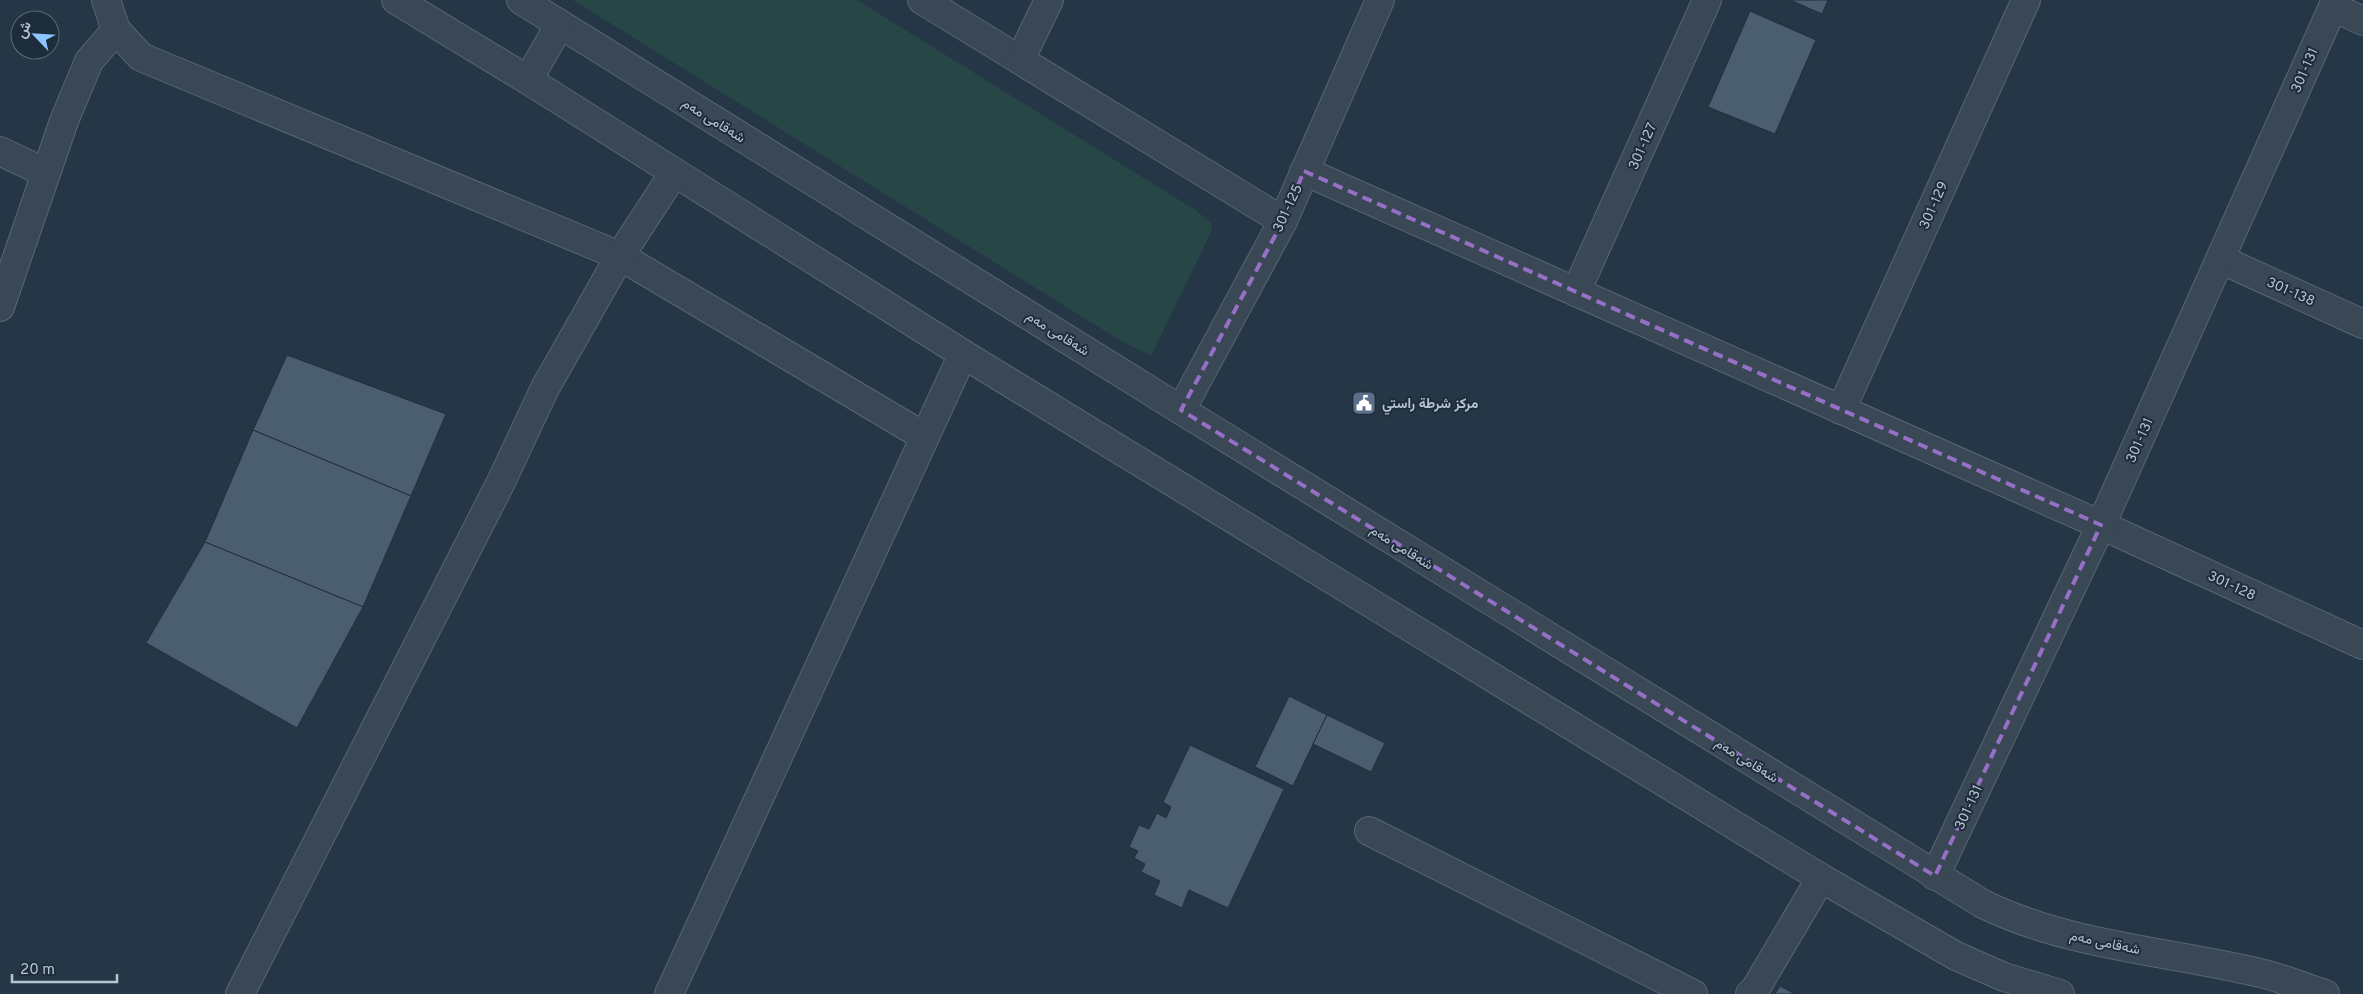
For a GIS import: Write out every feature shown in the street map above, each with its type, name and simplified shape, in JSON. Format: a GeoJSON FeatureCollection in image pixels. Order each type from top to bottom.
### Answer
{"type":"FeatureCollection","features":[{"type":"Feature","properties":{"kind":"street"},"geometry":{"type":"LineString","coordinates":[[106,0],[116,30],[140,57],[620,256],[925,437]]}},
{"type":"Feature","properties":{"kind":"street"},"geometry":{"type":"LineString","coordinates":[[396,0],[528,80],[963,354],[1821,878],[1956,956],[2000,986],[2060,994]]}},
{"type":"Feature","properties":{"kind":"street","name":"شەقامی مەم"},"geometry":{"type":"LineString","coordinates":[[521,0],[1935,876],[2006,916],[2051,931],[2261,973],[2325,994]]}},
{"type":"Feature","properties":{"kind":"street"},"geometry":{"type":"LineString","coordinates":[[922,0],[1282,220]]}},
{"type":"Feature","properties":{"kind":"street"},"geometry":{"type":"LineString","coordinates":[[1020,60],[1049,0]]}},
{"type":"Feature","properties":{"kind":"street","name":"301-125"},"geometry":{"type":"LineString","coordinates":[[1181,410],[1282,220],[1380,0]]}},
{"type":"Feature","properties":{"kind":"street","name":"301-127"},"geometry":{"type":"LineString","coordinates":[[1576,292],[1707,0]]}},
{"type":"Feature","properties":{"kind":"street","name":"301-129"},"geometry":{"type":"LineString","coordinates":[[1841,410],[2026,0]]}},
{"type":"Feature","properties":{"kind":"street"},"geometry":{"type":"LineString","coordinates":[[2334,4],[2363,21]]}},
{"type":"Feature","properties":{"kind":"street","name":"301-131"},"geometry":{"type":"LineString","coordinates":[[1935,876],[2101,525],[2334,4]]}},
{"type":"Feature","properties":{"kind":"street"},"geometry":{"type":"LineString","coordinates":[[528,80],[560,24]]}},
{"type":"Feature","properties":{"kind":"street"},"geometry":{"type":"LineString","coordinates":[[0,307],[64,121],[89,62],[116,30]]}},
{"type":"Feature","properties":{"kind":"street"},"geometry":{"type":"LineString","coordinates":[[0,151],[46,173]]}},
{"type":"Feature","properties":{"kind":"street","name":"301-128"},"geometry":{"type":"LineString","coordinates":[[1304,171],[2101,525],[2363,645]]}},
{"type":"Feature","properties":{"kind":"street"},"geometry":{"type":"LineString","coordinates":[[240,994],[501,482],[545,388],[620,256],[674,173]]}},
{"type":"Feature","properties":{"kind":"street","name":"301-138"},"geometry":{"type":"LineString","coordinates":[[2220,259],[2363,324]]}},
{"type":"Feature","properties":{"kind":"street"},"geometry":{"type":"LineString","coordinates":[[669,994],[963,354]]}},
{"type":"Feature","properties":{"kind":"street"},"geometry":{"type":"LineString","coordinates":[[1369,831],[1693,994]]}},
{"type":"Feature","properties":{"kind":"street"},"geometry":{"type":"LineString","coordinates":[[1750,994],[1821,878]]}},
{"type":"Feature","properties":{"kind":"highlighted area"},"geometry":{"type":"Polygon","coordinates":[[[1304,171],[2101,525],[1935,876],[1181,410],[1283,221],[1304,171]]]}},
{"type":"Feature","properties":{"kind":"green space"},"geometry":{"type":"Polygon","coordinates":[[[573,0],[857,0],[1197,211],[1212,224],[1211,232],[1151,356],[1121,341],[573,0]]]}},
{"type":"Feature","properties":{"kind":"building"},"geometry":{"type":"Polygon","coordinates":[[[1790,0],[1828,0],[1822,14],[1790,0]]]}},
{"type":"Feature","properties":{"kind":"building"},"geometry":{"type":"Polygon","coordinates":[[[1750,11],[1816,40],[1775,134],[1708,107],[1750,11]]]}},
{"type":"Feature","properties":{"kind":"building"},"geometry":{"type":"Polygon","coordinates":[[[287,355],[446,414],[411,496],[253,430],[287,355]]]}},
{"type":"Feature","properties":{"kind":"building"},"geometry":{"type":"Polygon","coordinates":[[[253,430],[411,496],[363,607],[205,542],[253,430]]]}},
{"type":"Feature","properties":{"kind":"building"},"geometry":{"type":"Polygon","coordinates":[[[205,542],[363,607],[297,728],[146,643],[205,542]]]}},
{"type":"Feature","properties":{"kind":"building"},"geometry":{"type":"Polygon","coordinates":[[[1289,696],[1327,715],[1293,786],[1255,767],[1289,696]]]}},
{"type":"Feature","properties":{"kind":"building"},"geometry":{"type":"Polygon","coordinates":[[[1327,715],[1385,743],[1371,772],[1313,744],[1327,715]]]}},
{"type":"Feature","properties":{"kind":"building"},"geometry":{"type":"Polygon","coordinates":[[[1190,745],[1284,789],[1228,908],[1189,890],[1182,908],[1154,895],[1160,881],[1141,872],[1145,864],[1134,858],[1138,851],[1129,847],[1139,825],[1149,829],[1157,813],[1166,818],[1171,807],[1163,802],[1190,745]]]}},
{"type":"Feature","properties":{"kind":"building"},"geometry":{"type":"Polygon","coordinates":[[[1780,986],[1795,994],[1775,994],[1780,986]]]}},
{"type":"Feature","properties":{"kind":"place","name":"مركز شرطة راستي"},"geometry":{"type":"Point","coordinates":[1364,403]}}]}
